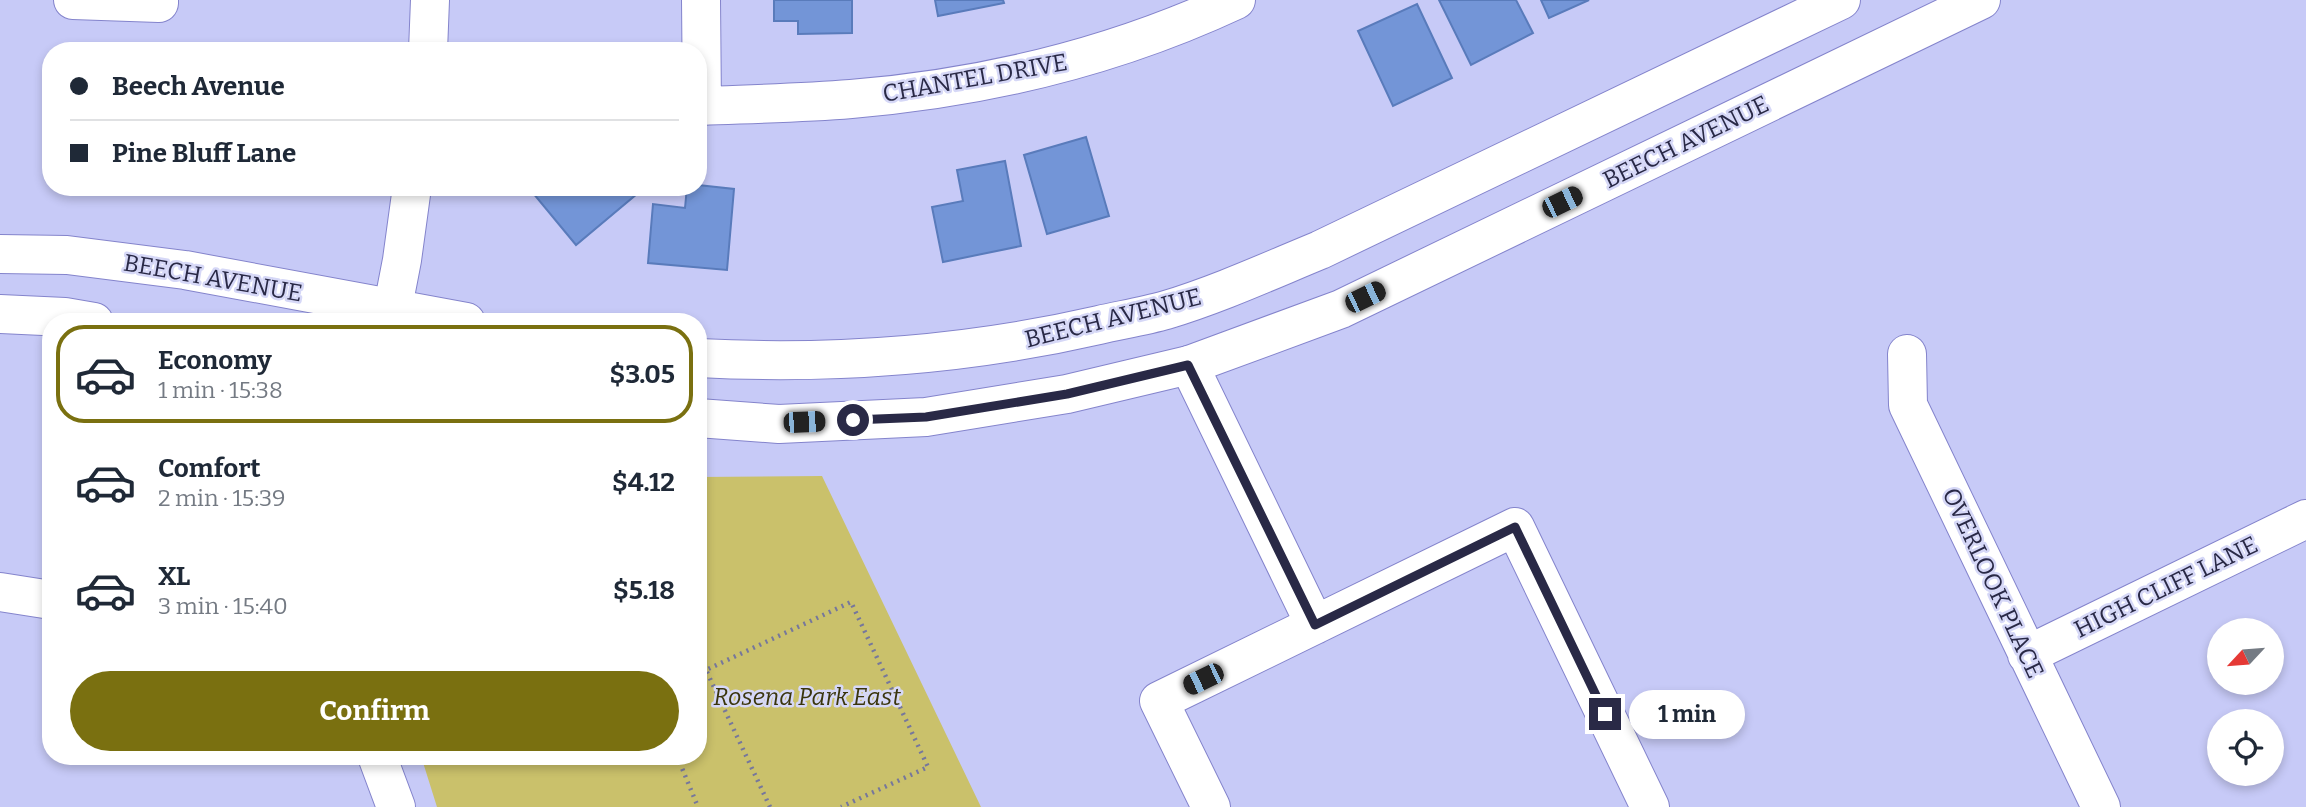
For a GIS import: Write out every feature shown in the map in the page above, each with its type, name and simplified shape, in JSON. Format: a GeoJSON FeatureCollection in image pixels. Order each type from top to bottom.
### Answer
{"type":"FeatureCollection","features":[{"type":"Feature","properties":{"kind":"main road"},"geometry":{"type":"LineString","coordinates":[[73,0],[159,2]]}},
{"type":"Feature","properties":{"kind":"main road"},"geometry":{"type":"LineString","coordinates":[[428,42],[430,0]]}},
{"type":"Feature","properties":{"kind":"main road","name":"CHANTEL DRIVE"},"geometry":{"type":"LineString","coordinates":[[701,0],[701,42]]}},
{"type":"Feature","properties":{"kind":"main road","name":"CHANTEL DRIVE"},"geometry":{"type":"LineString","coordinates":[[707,106],[851,99],[1014,76],[1109,51],[1236,0]]}},
{"type":"Feature","properties":{"kind":"main road","name":"BEECH AVENUE"},"geometry":{"type":"LineString","coordinates":[[707,359],[750,361],[887,358],[1040,339],[1165,310],[1236,285],[1320,250],[1841,0]]}},
{"type":"Feature","properties":{"kind":"main road","name":"BEECH AVENUE"},"geometry":{"type":"LineString","coordinates":[[707,419],[779,424],[926,417],[1067,394],[1188,365],[1340,309],[1981,0]]}},
{"type":"Feature","properties":{"kind":"main road"},"geometry":{"type":"LineString","coordinates":[[391,313],[411,196]]}},
{"type":"Feature","properties":{"kind":"main road","name":"BEECH AVENUE"},"geometry":{"type":"LineString","coordinates":[[0,254],[66,255],[185,270],[382,313]]}},
{"type":"Feature","properties":{"kind":"main road"},"geometry":{"type":"LineString","coordinates":[[0,314],[42,316]]}},
{"type":"Feature","properties":{"kind":"main road","name":"OVERLOOK PLACE"},"geometry":{"type":"LineString","coordinates":[[1907,354],[1908,405],[2101,807]]}},
{"type":"Feature","properties":{"kind":"main road"},"geometry":{"type":"LineString","coordinates":[[1188,365],[1315,625]]}},
{"type":"Feature","properties":{"kind":"main road","name":"HIGH CLIFF LANE"},"geometry":{"type":"LineString","coordinates":[[2027,655],[2306,519]]}},
{"type":"Feature","properties":{"kind":"main road"},"geometry":{"type":"LineString","coordinates":[[1210,807],[1159,701],[1515,527],[1650,807]]}},
{"type":"Feature","properties":{"kind":"main road"},"geometry":{"type":"LineString","coordinates":[[0,592],[42,599]]}},
{"type":"Feature","properties":{"kind":"main road"},"geometry":{"type":"LineString","coordinates":[[380,765],[396,807]]}},
{"type":"Feature","properties":{"kind":"path"},"geometry":{"type":"LineString","coordinates":[[707,670],[850,602],[928,767],[841,807]]}},
{"type":"Feature","properties":{"kind":"path"},"geometry":{"type":"LineString","coordinates":[[707,672],[770,807]]}},
{"type":"Feature","properties":{"kind":"path"},"geometry":{"type":"LineString","coordinates":[[681,765],[698,807]]}},
{"type":"Feature","properties":{"kind":"green space","name":"Rosena Park East"},"geometry":{"type":"Polygon","coordinates":[[[822,476],[981,807],[437,807],[424,765],[707,765],[707,477],[822,476]]]}},
{"type":"Feature","properties":{"kind":"building"},"geometry":{"type":"Polygon","coordinates":[[[774,0],[852,0],[852,33],[798,34],[798,21],[774,21],[774,0]]]}},
{"type":"Feature","properties":{"kind":"building"},"geometry":{"type":"Polygon","coordinates":[[[935,0],[1003,0],[1004,3],[938,16],[935,0]]]}},
{"type":"Feature","properties":{"kind":"building"},"geometry":{"type":"Polygon","coordinates":[[[1439,0],[1516,0],[1533,33],[1471,65],[1439,0]]]}},
{"type":"Feature","properties":{"kind":"building"},"geometry":{"type":"Polygon","coordinates":[[[1541,0],[1589,0],[1549,18],[1541,0]]]}},
{"type":"Feature","properties":{"kind":"building"},"geometry":{"type":"Polygon","coordinates":[[[1417,4],[1452,78],[1393,106],[1358,31],[1417,4]]]}},
{"type":"Feature","properties":{"kind":"building"},"geometry":{"type":"Polygon","coordinates":[[[1086,137],[1109,216],[1047,234],[1024,155],[1086,137]]]}},
{"type":"Feature","properties":{"kind":"building"},"geometry":{"type":"Polygon","coordinates":[[[1005,161],[1021,246],[943,262],[932,207],[963,201],[957,170],[1005,161]]]}},
{"type":"Feature","properties":{"kind":"building"},"geometry":{"type":"Polygon","coordinates":[[[707,186],[734,189],[727,270],[648,263],[653,204],[685,208],[686,196],[707,196],[707,186]]]}},
{"type":"Feature","properties":{"kind":"building"},"geometry":{"type":"Polygon","coordinates":[[[535,196],[634,196],[576,245],[535,196]]]}},
{"type":"Feature","properties":{"kind":"route"},"geometry":{"type":"LineString","coordinates":[[853,420],[926,417],[1067,394],[1188,365],[1315,625],[1515,527],[1605,714]]}}]}
